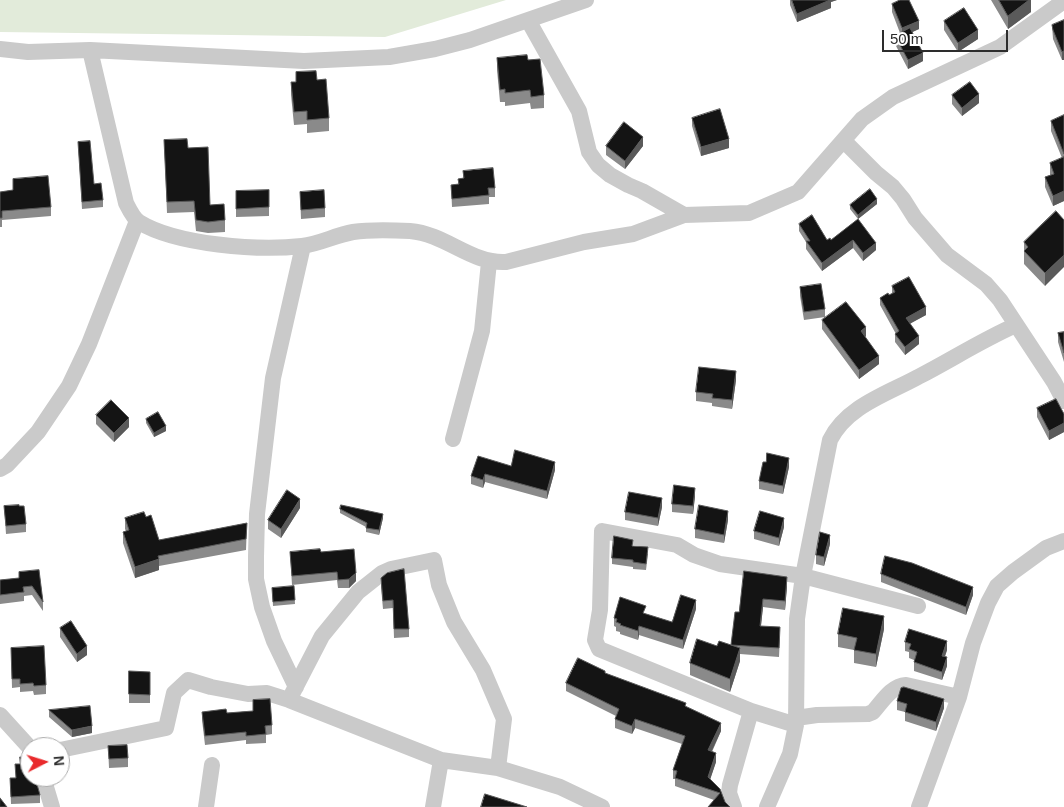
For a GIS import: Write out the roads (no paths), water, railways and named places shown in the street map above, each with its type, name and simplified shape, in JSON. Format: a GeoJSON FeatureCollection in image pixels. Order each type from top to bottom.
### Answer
{"type":"FeatureCollection","features":[{"type":"Feature","properties":{"kind":"street"},"geometry":{"type":"LineString","coordinates":[[0,49],[28,52],[90,50],[304,61],[390,57],[435,49],[470,40],[586,0]]}},
{"type":"Feature","properties":{"kind":"street"},"geometry":{"type":"LineString","coordinates":[[90,50],[126,203],[137,221],[175,237],[192,241],[257,247],[303,246],[353,232],[382,230],[412,231],[444,241],[489,262],[506,262],[584,242],[632,234],[684,215],[749,213],[798,192],[862,120],[893,96],[1000,47],[1064,1]]}},
{"type":"Feature","properties":{"kind":"street"},"geometry":{"type":"LineString","coordinates":[[528,20],[579,111],[589,152],[598,165],[610,176],[642,191],[684,215]]}},
{"type":"Feature","properties":{"kind":"street"},"geometry":{"type":"LineString","coordinates":[[844,141],[903,199],[915,218],[947,255],[986,284],[1000,300],[1054,382],[1064,402]]}},
{"type":"Feature","properties":{"kind":"street"},"geometry":{"type":"LineString","coordinates":[[0,469],[7,465],[38,432],[69,386],[89,344],[137,221]]}},
{"type":"Feature","properties":{"kind":"street"},"geometry":{"type":"LineString","coordinates":[[292,694],[262,607],[256,578],[257,514],[273,378],[303,246]]}},
{"type":"Feature","properties":{"kind":"street"},"geometry":{"type":"LineString","coordinates":[[454,439],[482,331],[489,262]]}},
{"type":"Feature","properties":{"kind":"street"},"geometry":{"type":"LineString","coordinates":[[767,807],[790,754],[796,722],[797,619],[803,576],[830,440],[836,428],[874,398],[1016,325]]}},
{"type":"Feature","properties":{"kind":"street"},"geometry":{"type":"LineString","coordinates":[[918,606],[803,576],[720,564],[694,555],[677,545],[602,531],[600,610],[595,640],[599,649],[751,711],[796,722],[817,715],[868,714],[873,712],[900,685],[958,697]]}},
{"type":"Feature","properties":{"kind":"street"},"geometry":{"type":"LineString","coordinates":[[919,807],[958,697],[973,643],[988,603],[997,586],[1046,548],[1064,541]]}},
{"type":"Feature","properties":{"kind":"street"},"geometry":{"type":"LineString","coordinates":[[292,694],[322,636],[358,592],[382,573],[391,569],[434,560],[439,585],[454,622],[483,670],[504,719],[498,768]]}},
{"type":"Feature","properties":{"kind":"street"},"geometry":{"type":"LineString","coordinates":[[70,748],[166,728],[174,693],[188,680],[211,687],[248,694],[292,694],[441,760],[498,768],[560,787],[593,805]]}},
{"type":"Feature","properties":{"kind":"street"},"geometry":{"type":"LineString","coordinates":[[734,807],[729,793],[730,784],[751,711]]}},
{"type":"Feature","properties":{"kind":"street"},"geometry":{"type":"LineString","coordinates":[[3,724],[20,739]]}},
{"type":"Feature","properties":{"kind":"street"},"geometry":{"type":"LineString","coordinates":[[433,807],[441,760]]}},
{"type":"Feature","properties":{"kind":"street"},"geometry":{"type":"LineString","coordinates":[[206,807],[212,765]]}},
{"type":"Feature","properties":{"kind":"street"},"geometry":{"type":"LineString","coordinates":[[46,787],[52,807]]}}]}
